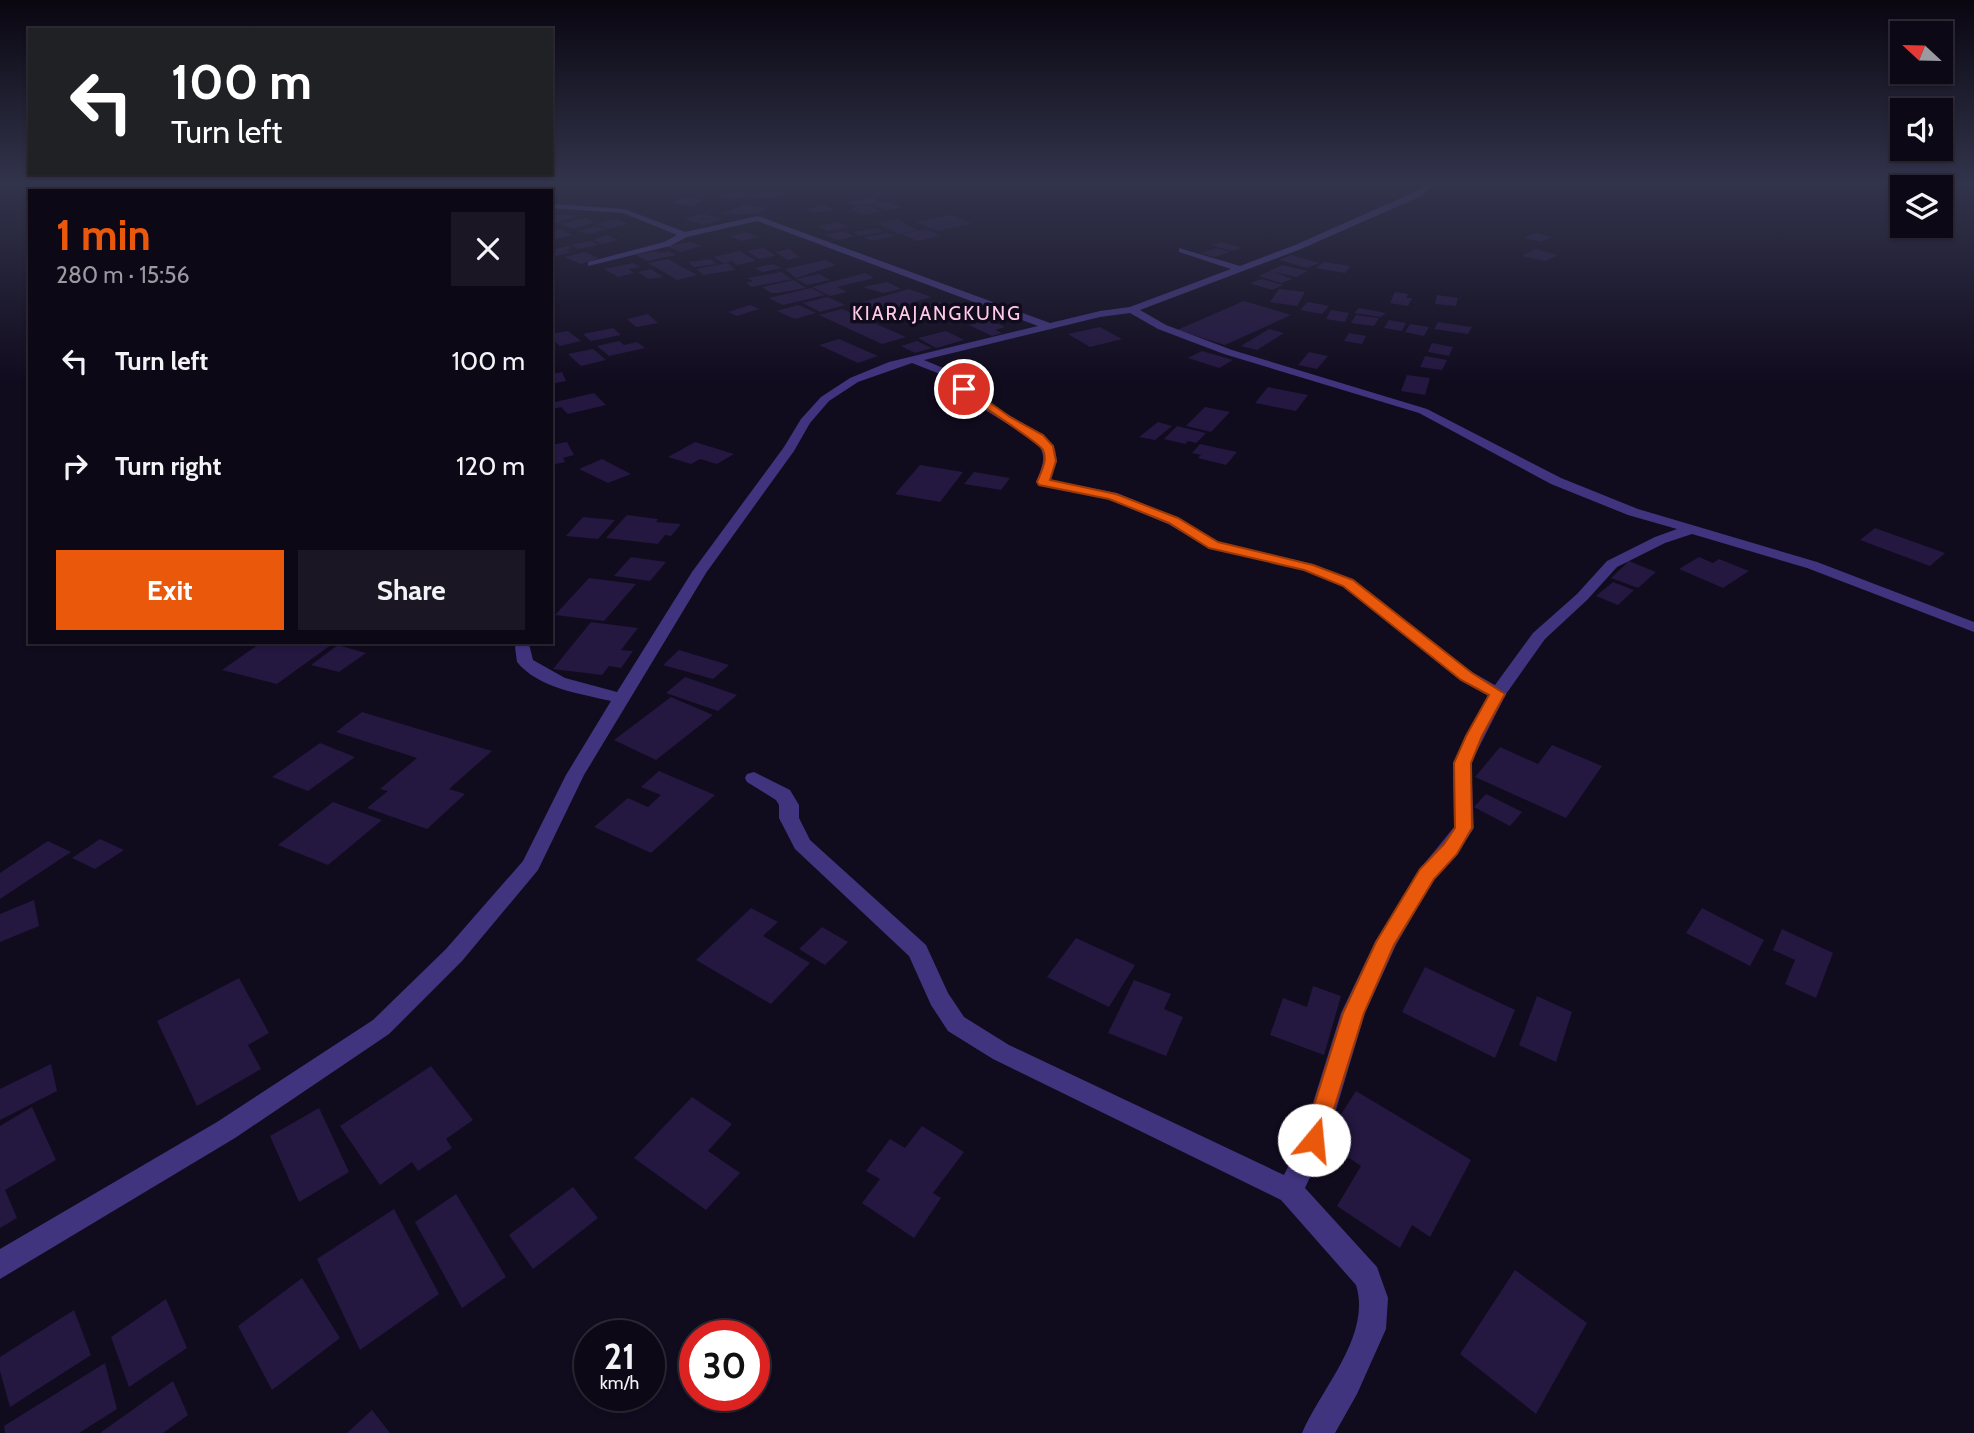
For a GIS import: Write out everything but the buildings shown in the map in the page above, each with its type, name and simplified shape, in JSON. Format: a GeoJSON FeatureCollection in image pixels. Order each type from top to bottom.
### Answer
{"type":"FeatureCollection","features":[{"type":"Feature","properties":{"kind":"street"},"geometry":{"type":"LineString","coordinates":[[591,264],[652,248]]}},
{"type":"Feature","properties":{"kind":"street"},"geometry":{"type":"LineString","coordinates":[[838,248],[1048,326]]}},
{"type":"Feature","properties":{"kind":"street"},"geometry":{"type":"LineString","coordinates":[[0,1265],[226,1130],[381,1027],[454,955],[531,865],[575,775],[699,572],[790,448],[805,422],[825,399],[853,380],[913,359],[1048,326],[1132,310],[1243,270],[1294,248]]}},
{"type":"Feature","properties":{"kind":"street"},"geometry":{"type":"LineString","coordinates":[[1182,250],[1243,270]]}},
{"type":"Feature","properties":{"kind":"street"},"geometry":{"type":"LineString","coordinates":[[1132,310],[1162,327],[1228,352],[1423,411],[1567,486],[1633,512],[1812,565],[1974,627]]}},
{"type":"Feature","properties":{"kind":"street"},"geometry":{"type":"LineString","coordinates":[[913,359],[944,372],[973,398],[1039,438],[1049,449],[1051,461],[1043,482],[1112,496],[1173,521],[1214,545],[1308,567],[1348,583],[1466,677],[1498,694]]}},
{"type":"Feature","properties":{"kind":"street"},"geometry":{"type":"LineString","coordinates":[[1290,1191],[1314,1140],[1353,1013],[1386,942],[1427,874],[1451,849],[1464,828],[1462,763],[1498,694],[1539,636],[1612,565],[1660,540],[1692,529]]}},
{"type":"Feature","properties":{"kind":"street"},"geometry":{"type":"LineString","coordinates":[[523,646],[525,662],[539,673],[560,682],[623,699]]}},
{"type":"Feature","properties":{"kind":"street"},"geometry":{"type":"LineString","coordinates":[[754,778],[783,795],[789,805],[789,818],[803,844],[918,951],[939,998],[956,1024],[1001,1052],[1290,1191],[1367,1278],[1374,1298],[1371,1329],[1318,1433]]}},
{"type":"Feature","properties":{"kind":"district","name":"KIARAJANGKUNG"},"geometry":{"type":"Point","coordinates":[937,313]}},
{"type":"Feature","properties":{"kind":"route"},"geometry":{"type":"LineString","coordinates":[[964,389],[973,398],[1039,438],[1049,449],[1051,461],[1043,482],[1112,496],[1173,521],[1214,545],[1308,567],[1348,583],[1411,630],[1466,677],[1498,694],[1462,763],[1464,828],[1451,849],[1427,874],[1386,942],[1353,1013],[1314,1140]]}}]}
